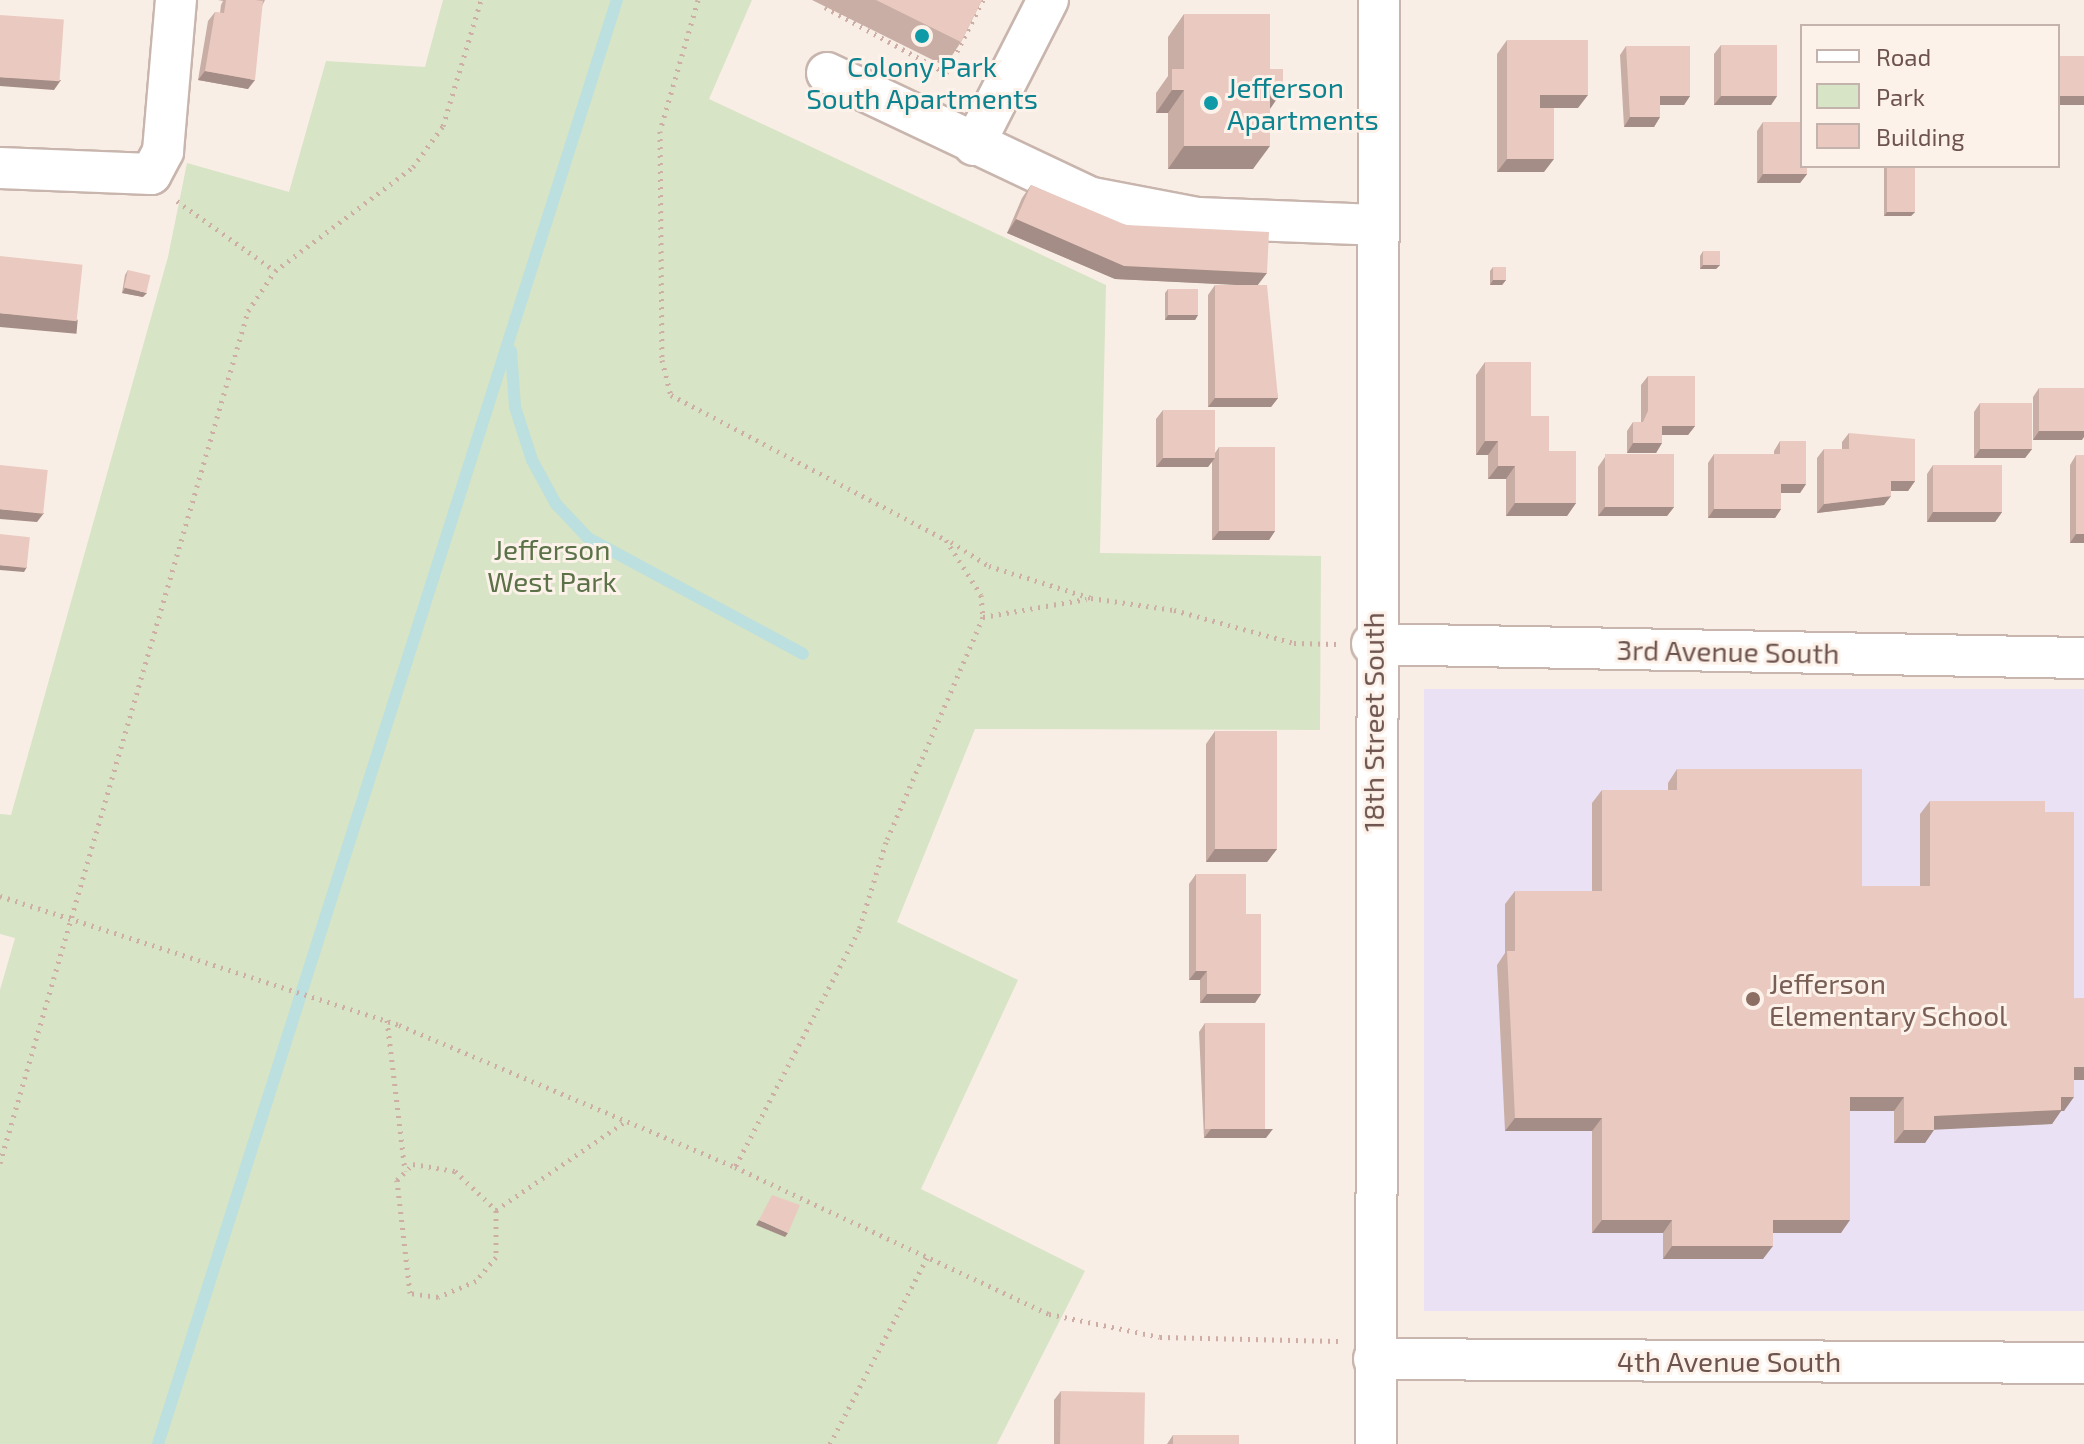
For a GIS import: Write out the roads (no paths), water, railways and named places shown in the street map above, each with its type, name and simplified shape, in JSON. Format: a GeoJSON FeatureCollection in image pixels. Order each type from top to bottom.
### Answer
{"type":"FeatureCollection","features":[{"type":"Feature","properties":{"kind":"street"},"geometry":{"type":"LineString","coordinates":[[0,168],[151,174],[163,151],[176,0]]}},
{"type":"Feature","properties":{"kind":"street"},"geometry":{"type":"LineString","coordinates":[[974,145],[1048,0]]}},
{"type":"Feature","properties":{"kind":"street","name":"18th Street South"},"geometry":{"type":"LineString","coordinates":[[1376,1444],[1372,644],[1379,0]]}},
{"type":"Feature","properties":{"kind":"street"},"geometry":{"type":"LineString","coordinates":[[827,73],[974,145],[1092,198],[1141,210],[1377,225]]}},
{"type":"Feature","properties":{"kind":"street","name":"3rd Avenue South"},"geometry":{"type":"LineString","coordinates":[[1372,644],[2084,658]]}},
{"type":"Feature","properties":{"kind":"street","name":"4th Avenue South"},"geometry":{"type":"LineString","coordinates":[[1374,1359],[2084,1363]]}},
{"type":"Feature","properties":{"kind":"waterway"},"geometry":{"type":"LineString","coordinates":[[158,1444],[617,0]]}},
{"type":"Feature","properties":{"kind":"waterway"},"geometry":{"type":"LineString","coordinates":[[511,351],[515,407],[532,460],[556,504],[588,538],[803,654]]}},
{"type":"Feature","properties":{"kind":"place","name":"Colony Park South Apartments"},"geometry":{"type":"Point","coordinates":[922,36]}},
{"type":"Feature","properties":{"kind":"place","name":"Jefferson Apartments"},"geometry":{"type":"Point","coordinates":[1211,103]}},
{"type":"Feature","properties":{"kind":"place","name":"Jefferson Elementary School"},"geometry":{"type":"Point","coordinates":[1753,999]}},
{"type":"Feature","properties":{"kind":"park label","name":"Jefferson West Park"},"geometry":{"type":"Point","coordinates":[552,565]}}]}
